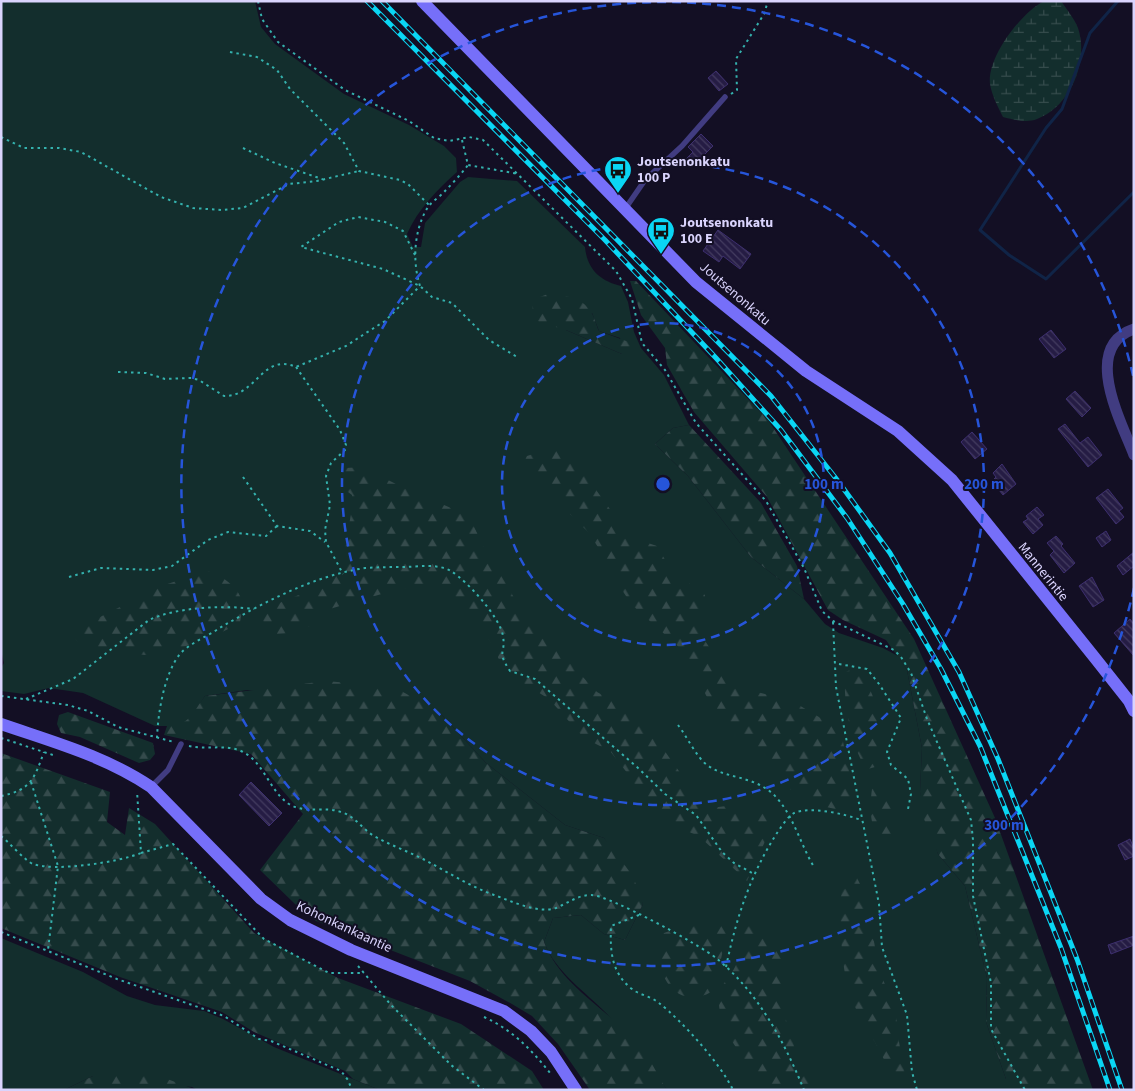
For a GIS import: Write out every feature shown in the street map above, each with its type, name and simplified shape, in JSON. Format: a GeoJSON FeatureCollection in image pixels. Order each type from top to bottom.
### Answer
{"type":"FeatureCollection","features":[{"type":"Feature","properties":{"kind":"street","name":"Joutsenonkatu"},"geometry":{"type":"LineString","coordinates":[[422,1],[696,282],[774,348],[898,431],[926,454]]}},
{"type":"Feature","properties":{"kind":"street"},"geometry":{"type":"LineString","coordinates":[[1134,329],[1116,339],[1106,361],[1110,392],[1134,456]]}},
{"type":"Feature","properties":{"kind":"street","name":"Mannerintie"},"geometry":{"type":"LineString","coordinates":[[926,454],[952,480],[1132,703]]}},
{"type":"Feature","properties":{"kind":"street","name":"Kohonkankaantie"},"geometry":{"type":"LineString","coordinates":[[1,724],[89,754],[130,773],[152,787],[262,899],[290,920],[351,950],[504,1011],[531,1031],[551,1052],[576,1090]]}},
{"type":"Feature","properties":{"kind":"lane"},"geometry":{"type":"LineString","coordinates":[[625,209],[645,180],[682,146],[725,97]]}},
{"type":"Feature","properties":{"kind":"lane"},"geometry":{"type":"LineString","coordinates":[[152,787],[168,770],[181,744]]}},
{"type":"Feature","properties":{"kind":"path"},"geometry":{"type":"LineString","coordinates":[[258,1],[262,19],[278,42],[345,90],[410,121],[434,138],[449,141],[469,138],[484,140],[616,271],[632,298],[642,343],[664,370],[696,424],[766,502],[804,568],[822,611],[834,621],[894,650],[901,657],[911,673],[927,719],[966,806],[973,832],[974,911],[991,983],[992,1029],[1025,1090]]}},
{"type":"Feature","properties":{"kind":"path"},"geometry":{"type":"LineString","coordinates":[[725,97],[737,90],[736,59],[764,14],[768,1]]}},
{"type":"Feature","properties":{"kind":"path"},"geometry":{"type":"LineString","coordinates":[[230,52],[257,57],[277,70],[290,89],[344,142],[359,171]]}},
{"type":"Feature","properties":{"kind":"path"},"geometry":{"type":"LineString","coordinates":[[1,137],[24,148],[59,148],[81,152],[161,197],[193,208],[222,210],[243,208],[289,184],[325,180],[359,171],[400,180],[408,184],[429,205]]}},
{"type":"Feature","properties":{"kind":"path"},"geometry":{"type":"LineString","coordinates":[[461,139],[468,165]]}},
{"type":"Feature","properties":{"kind":"path"},"geometry":{"type":"LineString","coordinates":[[243,148],[275,163],[325,180]]}},
{"type":"Feature","properties":{"kind":"path"},"geometry":{"type":"LineString","coordinates":[[468,165],[519,174]]}},
{"type":"Feature","properties":{"kind":"path"},"geometry":{"type":"LineString","coordinates":[[420,286],[416,274],[419,228],[429,205],[468,165]]}},
{"type":"Feature","properties":{"kind":"path"},"geometry":{"type":"LineString","coordinates":[[416,256],[403,231],[385,222],[358,217],[339,222],[301,246],[382,270],[420,286],[432,298],[452,303],[459,307],[489,340],[517,357]]}},
{"type":"Feature","properties":{"kind":"path"},"geometry":{"type":"LineString","coordinates":[[296,367],[346,346],[385,321],[420,286]]}},
{"type":"Feature","properties":{"kind":"path"},"geometry":{"type":"LineString","coordinates":[[118,372],[146,373],[165,379],[191,378],[199,380],[224,396],[229,396],[246,389],[271,365],[288,364],[296,367],[340,430],[346,444],[345,450],[331,463],[326,476],[330,505],[325,530],[326,542],[342,574]]}},
{"type":"Feature","properties":{"kind":"path"},"geometry":{"type":"LineString","coordinates":[[243,477],[277,526],[310,531],[326,542]]}},
{"type":"Feature","properties":{"kind":"path"},"geometry":{"type":"LineString","coordinates":[[69,577],[101,568],[153,570],[172,566],[208,540],[222,534],[228,532],[266,536],[277,526]]}},
{"type":"Feature","properties":{"kind":"path"},"geometry":{"type":"LineString","coordinates":[[157,738],[162,697],[173,667],[180,654],[192,645],[254,609],[297,589],[342,574],[365,568],[435,566],[450,570],[462,579],[492,614],[503,636],[500,657],[510,672],[535,679],[626,756],[665,794],[696,814],[722,852],[734,863],[754,874]]}},
{"type":"Feature","properties":{"kind":"path"},"geometry":{"type":"LineString","coordinates":[[24,700],[73,680],[149,620],[161,614],[188,610],[240,607],[254,609]]}},
{"type":"Feature","properties":{"kind":"path"},"geometry":{"type":"LineString","coordinates":[[834,621],[836,687],[879,904],[882,947],[907,1015],[912,1072],[917,1090]]}},
{"type":"Feature","properties":{"kind":"path"},"geometry":{"type":"LineString","coordinates":[[839,664],[867,669],[901,718],[887,752],[891,765],[908,779],[911,794],[908,809]]}},
{"type":"Feature","properties":{"kind":"path"},"geometry":{"type":"LineString","coordinates":[[1,696],[88,710],[118,727],[181,744],[242,751],[252,759],[289,804],[299,808],[332,809],[342,812],[354,819],[367,832],[384,842],[491,894],[535,910],[546,910],[580,896],[592,895],[607,898],[684,938],[726,967],[748,991],[770,1020],[791,1058],[804,1090]]}},
{"type":"Feature","properties":{"kind":"path"},"geometry":{"type":"LineString","coordinates":[[678,724],[709,766],[743,777],[761,785],[774,794],[789,817],[814,867]]}},
{"type":"Feature","properties":{"kind":"path"},"geometry":{"type":"LineString","coordinates":[[1,796],[19,792],[31,782],[44,752]]}},
{"type":"Feature","properties":{"kind":"path"},"geometry":{"type":"LineString","coordinates":[[31,782],[58,866],[48,950]]}},
{"type":"Feature","properties":{"kind":"path"},"geometry":{"type":"LineString","coordinates":[[137,791],[141,853]]}},
{"type":"Feature","properties":{"kind":"path"},"geometry":{"type":"LineString","coordinates":[[726,967],[734,928],[754,874],[789,817],[800,811],[843,813],[862,820]]}},
{"type":"Feature","properties":{"kind":"path"},"geometry":{"type":"LineString","coordinates":[[1,836],[32,864],[58,866],[102,863],[173,844],[264,939],[329,973],[364,973]]}},
{"type":"Feature","properties":{"kind":"path"},"geometry":{"type":"LineString","coordinates":[[639,915],[611,926],[610,953],[616,970],[631,988],[658,1002],[703,1047],[727,1077],[733,1090]]}},
{"type":"Feature","properties":{"kind":"path"},"geometry":{"type":"LineString","coordinates":[[1,932],[116,979],[224,1016],[259,1038],[341,1071],[348,1080],[352,1090]]}},
{"type":"Feature","properties":{"kind":"path"},"geometry":{"type":"LineString","coordinates":[[357,966],[451,1065],[484,1090]]}},
{"type":"Feature","properties":{"kind":"green space"},"geometry":{"type":"Polygon","coordinates":[[[1,1],[255,1],[261,27],[275,44],[344,94],[409,125],[444,146],[456,158],[457,172],[429,200],[411,225],[407,234],[413,247],[421,247],[425,223],[460,182],[468,177],[517,181],[585,247],[586,255],[596,273],[607,281],[621,286],[628,302],[634,332],[641,348],[664,375],[689,425],[673,428],[655,444],[688,476],[751,557],[804,599],[825,624],[839,633],[883,648],[898,656],[907,670],[922,748],[920,792],[938,854],[965,886],[987,978],[986,1022],[1006,1079],[1006,1090],[667,1090],[607,1014],[563,972],[549,953],[544,942],[553,918],[581,915],[604,934],[625,940],[643,904],[604,838],[565,825],[486,763],[439,712],[248,690],[205,696],[190,720],[179,726],[155,726],[83,693],[49,688],[24,694],[1,691],[1,668],[4,663],[1,650],[1,1]],[[592,313],[566,330],[622,354],[620,338],[599,331],[592,313]]]}},
{"type":"Feature","properties":{"kind":"green space"},"geometry":{"type":"Polygon","coordinates":[[[1044,1],[1061,1],[1078,28],[1081,41],[1079,68],[1068,93],[1049,113],[1037,119],[1025,121],[1003,117],[990,84],[994,61],[1016,25],[1025,15],[1044,1]]]}},
{"type":"Feature","properties":{"kind":"green space"},"geometry":{"type":"Polygon","coordinates":[[[630,281],[636,281],[768,420],[914,639],[995,818],[1093,1090],[1006,1090],[1006,1079],[986,1022],[987,978],[965,886],[938,854],[924,819],[920,792],[922,748],[907,670],[886,640],[843,620],[828,610],[767,497],[694,412],[667,365],[665,348],[641,315],[630,281]]]}},
{"type":"Feature","properties":{"kind":"green space"},"geometry":{"type":"Polygon","coordinates":[[[548,294],[572,298],[582,303],[592,314],[599,331],[629,342],[633,349],[630,354],[622,354],[566,330],[539,322],[534,316],[532,305],[537,298],[548,294]]]}},
{"type":"Feature","properties":{"kind":"green space"},"geometry":{"type":"Polygon","coordinates":[[[689,425],[761,503],[797,566],[804,599],[751,557],[688,476],[655,444],[673,428],[689,425]]]}},
{"type":"Feature","properties":{"kind":"green space"},"geometry":{"type":"Polygon","coordinates":[[[555,447],[564,450],[573,458],[630,537],[657,546],[671,570],[705,595],[698,630],[726,673],[749,690],[792,701],[829,723],[842,737],[853,789],[853,800],[848,808],[839,810],[814,804],[790,789],[753,743],[727,722],[707,697],[681,649],[632,605],[589,533],[528,472],[524,462],[527,456],[555,447]]]}},
{"type":"Feature","properties":{"kind":"green space"},"geometry":{"type":"Polygon","coordinates":[[[362,467],[402,487],[458,511],[472,522],[483,546],[500,571],[528,625],[550,642],[597,692],[627,709],[654,736],[686,781],[692,798],[704,809],[726,806],[767,814],[773,824],[747,881],[699,836],[659,820],[644,803],[632,779],[610,751],[584,738],[549,699],[504,671],[493,646],[472,615],[449,596],[432,588],[399,589],[333,608],[321,614],[310,626],[290,633],[277,634],[265,629],[262,615],[274,605],[321,586],[343,558],[353,503],[352,495],[344,489],[341,474],[346,468],[362,467]]]}},
{"type":"Feature","properties":{"kind":"green space"},"geometry":{"type":"Polygon","coordinates":[[[207,571],[218,575],[228,582],[240,596],[242,607],[240,622],[232,627],[181,648],[146,655],[120,650],[88,649],[83,647],[75,638],[78,628],[124,605],[140,593],[207,571]]]}},
{"type":"Feature","properties":{"kind":"green space"},"geometry":{"type":"Polygon","coordinates":[[[850,670],[861,677],[869,687],[877,712],[878,740],[875,767],[868,769],[857,751],[849,723],[845,681],[846,672],[850,670]]]}},
{"type":"Feature","properties":{"kind":"green space"},"geometry":{"type":"Polygon","coordinates":[[[326,681],[394,687],[439,712],[486,763],[565,825],[604,838],[633,876],[643,904],[625,940],[604,934],[581,915],[553,918],[544,942],[552,958],[574,986],[616,1022],[641,1047],[667,1090],[590,1090],[558,1044],[532,1016],[470,981],[316,921],[295,904],[260,870],[303,814],[251,754],[164,735],[167,726],[186,721],[194,713],[205,696],[326,681]]]}},
{"type":"Feature","properties":{"kind":"green space"},"geometry":{"type":"Polygon","coordinates":[[[68,712],[153,743],[155,754],[150,760],[139,763],[80,737],[61,733],[57,724],[59,715],[68,712]]]}},
{"type":"Feature","properties":{"kind":"green space"},"geometry":{"type":"Polygon","coordinates":[[[1,753],[110,792],[107,822],[125,835],[129,808],[155,824],[254,933],[338,978],[461,1024],[532,1071],[544,1090],[380,1090],[353,1079],[345,1071],[254,1032],[222,1012],[120,977],[1,928],[1,753]]]}},
{"type":"Feature","properties":{"kind":"green space"},"geometry":{"type":"Polygon","coordinates":[[[875,785],[880,786],[893,813],[894,827],[888,840],[882,840],[872,822],[871,795],[872,788],[875,785]]]}},
{"type":"Feature","properties":{"kind":"green space"},"geometry":{"type":"Polygon","coordinates":[[[851,873],[857,878],[867,898],[878,966],[896,1014],[908,1090],[894,1090],[887,1066],[853,1003],[845,975],[841,941],[841,891],[843,877],[851,873]]]}},
{"type":"Feature","properties":{"kind":"green space"},"geometry":{"type":"Polygon","coordinates":[[[755,920],[767,932],[781,955],[784,963],[785,980],[781,1011],[789,1026],[800,1067],[804,1075],[819,1090],[773,1090],[735,1046],[722,1019],[719,1005],[720,992],[737,962],[746,921],[755,920]]]}},
{"type":"Feature","properties":{"kind":"green space"},"geometry":{"type":"Polygon","coordinates":[[[713,923],[722,924],[727,931],[718,973],[711,992],[697,997],[685,996],[675,991],[667,982],[662,971],[659,958],[660,945],[664,933],[681,927],[713,923]]]}},
{"type":"Feature","properties":{"kind":"green space"},"geometry":{"type":"Polygon","coordinates":[[[1,938],[83,972],[127,996],[155,1005],[204,1011],[223,1019],[274,1047],[380,1090],[197,1090],[192,1087],[93,1076],[64,1090],[1,1090],[1,938]]]}},
{"type":"Feature","properties":{"kind":"green space"},"geometry":{"type":"Polygon","coordinates":[[[120,1073],[159,1076],[197,1090],[64,1090],[93,1076],[120,1073]]]}},
{"type":"Feature","properties":{"kind":"building"},"geometry":{"type":"Polygon","coordinates":[[[716,71],[728,84],[719,91],[708,78],[716,71]]]}},
{"type":"Feature","properties":{"kind":"building"},"geometry":{"type":"Polygon","coordinates":[[[701,134],[713,146],[693,166],[686,159],[693,152],[688,147],[701,134]]]}},
{"type":"Feature","properties":{"kind":"building"},"geometry":{"type":"Polygon","coordinates":[[[718,230],[751,254],[740,269],[723,256],[719,262],[703,251],[718,230]]]}},
{"type":"Feature","properties":{"kind":"building"},"geometry":{"type":"Polygon","coordinates":[[[1051,330],[1066,349],[1054,358],[1039,339],[1051,330]]]}},
{"type":"Feature","properties":{"kind":"building"},"geometry":{"type":"Polygon","coordinates":[[[1075,391],[1091,408],[1082,417],[1066,399],[1075,391]]]}},
{"type":"Feature","properties":{"kind":"building"},"geometry":{"type":"Polygon","coordinates":[[[1065,424],[1080,443],[1088,437],[1102,455],[1088,467],[1058,429],[1065,424]]]}},
{"type":"Feature","properties":{"kind":"building"},"geometry":{"type":"Polygon","coordinates":[[[972,432],[987,449],[975,459],[961,442],[972,432]]]}},
{"type":"Feature","properties":{"kind":"building"},"geometry":{"type":"Polygon","coordinates":[[[1002,464],[1016,484],[1003,495],[992,481],[996,477],[993,473],[1002,464]]]}},
{"type":"Feature","properties":{"kind":"building"},"geometry":{"type":"Polygon","coordinates":[[[1108,489],[1123,508],[1119,511],[1124,517],[1116,524],[1096,498],[1108,489]]]}},
{"type":"Feature","properties":{"kind":"building"},"geometry":{"type":"Polygon","coordinates":[[[1037,507],[1044,515],[1038,519],[1043,525],[1033,534],[1023,522],[1028,519],[1026,516],[1037,507]]]}},
{"type":"Feature","properties":{"kind":"building"},"geometry":{"type":"Polygon","coordinates":[[[1106,531],[1111,540],[1102,547],[1096,538],[1106,531]]]}},
{"type":"Feature","properties":{"kind":"building"},"geometry":{"type":"Polygon","coordinates":[[[1056,536],[1063,544],[1061,546],[1075,563],[1064,573],[1050,555],[1054,551],[1047,543],[1056,536]]]}},
{"type":"Feature","properties":{"kind":"building"},"geometry":{"type":"Polygon","coordinates":[[[1134,552],[1134,566],[1123,575],[1117,566],[1134,552]]]}},
{"type":"Feature","properties":{"kind":"building"},"geometry":{"type":"Polygon","coordinates":[[[1092,577],[1104,600],[1093,607],[1079,586],[1092,577]]]}},
{"type":"Feature","properties":{"kind":"building"},"geometry":{"type":"Polygon","coordinates":[[[1130,619],[1134,624],[1134,656],[1114,633],[1130,619]]]}},
{"type":"Feature","properties":{"kind":"building"},"geometry":{"type":"Polygon","coordinates":[[[251,782],[282,813],[269,826],[239,795],[251,782]]]}},
{"type":"Feature","properties":{"kind":"building"},"geometry":{"type":"Polygon","coordinates":[[[1130,839],[1134,849],[1134,856],[1125,860],[1118,845],[1130,839]]]}},
{"type":"Feature","properties":{"kind":"building"},"geometry":{"type":"Polygon","coordinates":[[[1134,936],[1134,945],[1111,954],[1108,945],[1134,936]]]}},
{"type":"Feature","properties":{"kind":"waterway"},"geometry":{"type":"LineString","coordinates":[[1118,1],[1090,33],[1062,109],[1046,128],[980,230],[1009,255],[1046,279],[1134,192]]}},
{"type":"Feature","properties":{"kind":"railway"},"geometry":{"type":"LineString","coordinates":[[367,1],[605,240],[716,358],[781,430],[847,518],[903,604],[941,669],[980,746],[1061,948],[1110,1090]]}},
{"type":"Feature","properties":{"kind":"railway"},"geometry":{"type":"LineString","coordinates":[[382,1],[771,396],[838,481],[890,553],[959,672],[998,759],[1077,959],[1122,1090]]}},
{"type":"Feature","properties":{"kind":"place","name":"Joutsenonkatu 100 P"},"geometry":{"type":"Point","coordinates":[618,194]}},
{"type":"Feature","properties":{"kind":"place","name":"Joutsenonkatu 100 E"},"geometry":{"type":"Point","coordinates":[661,255]}}]}
